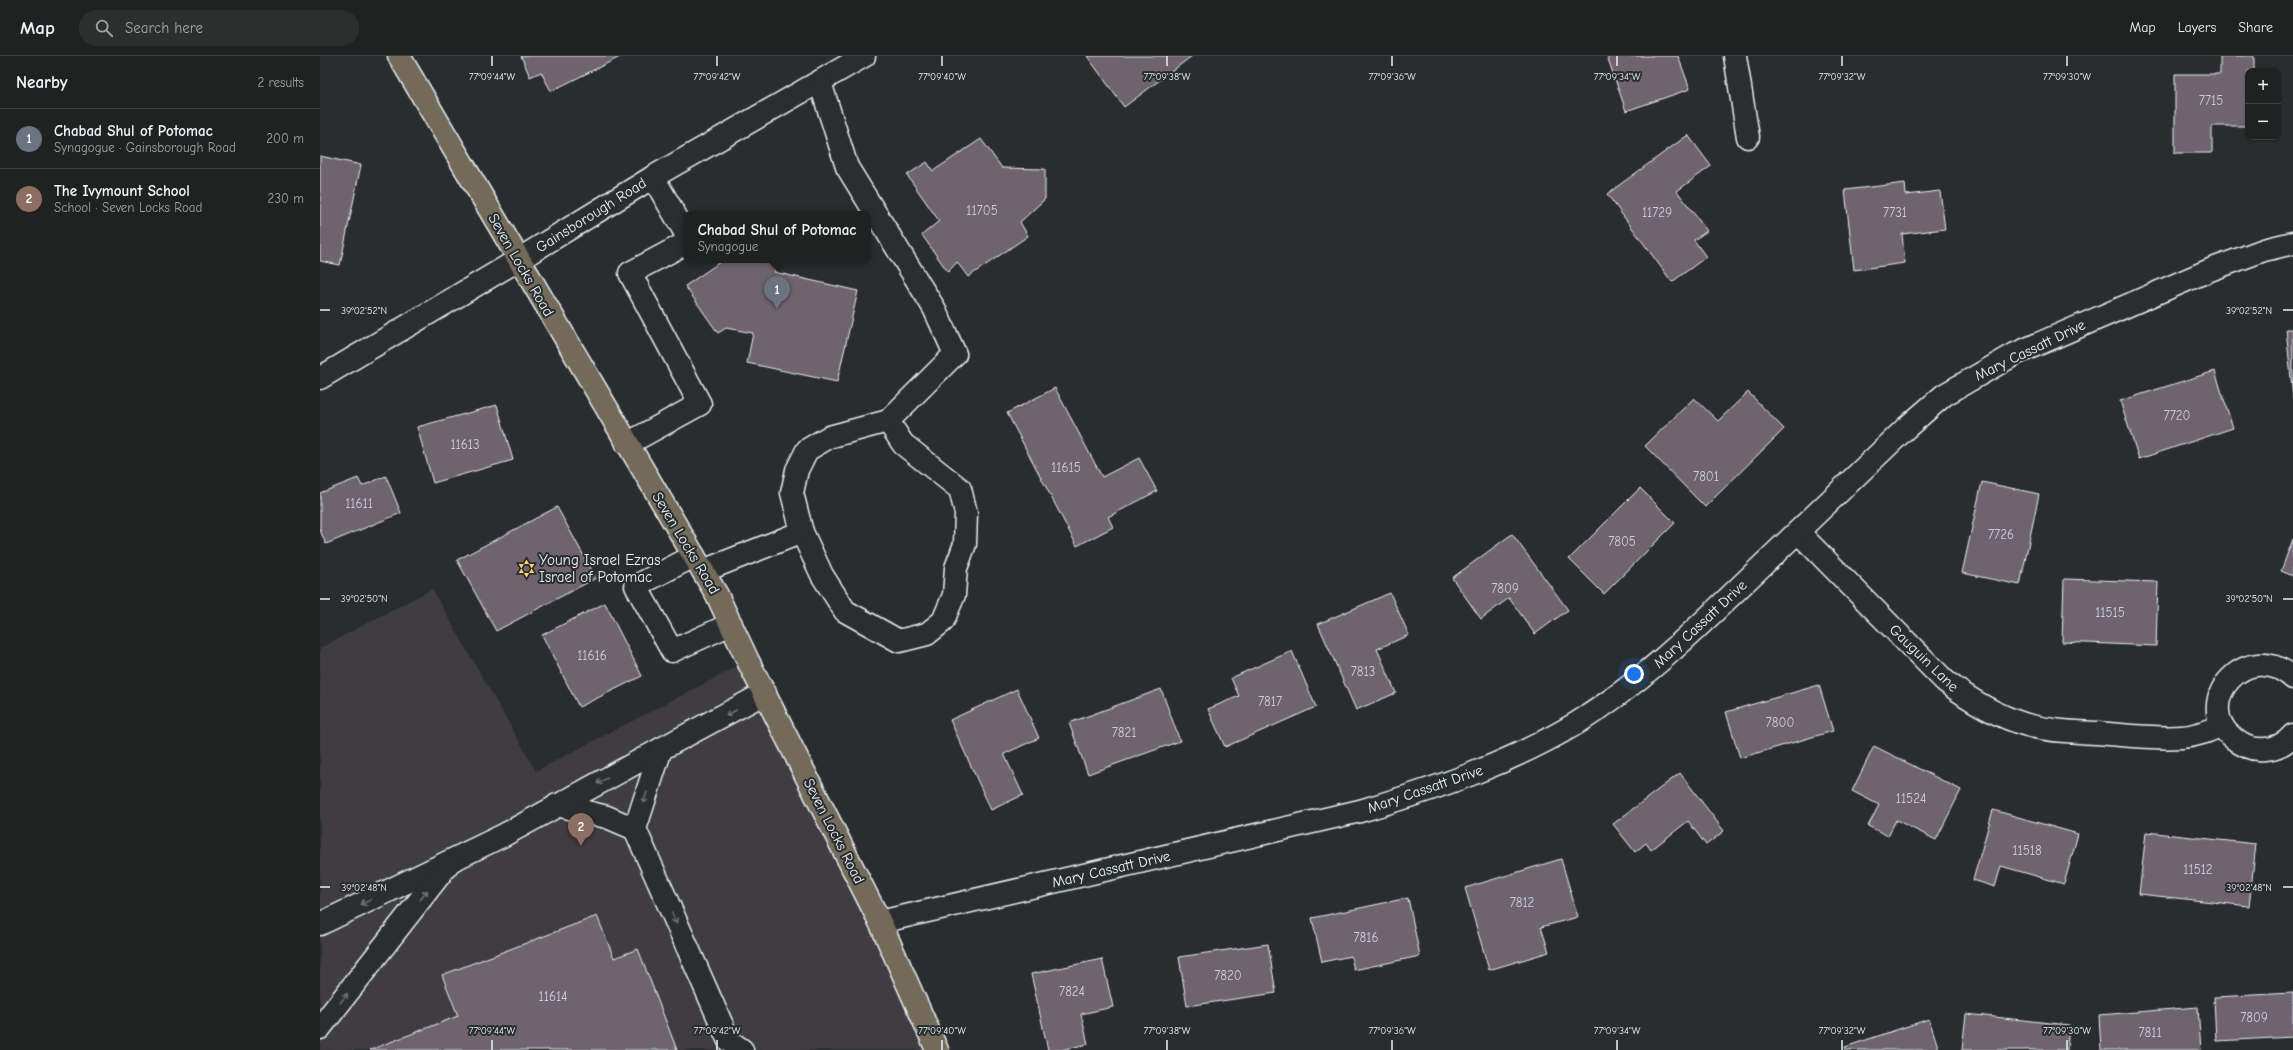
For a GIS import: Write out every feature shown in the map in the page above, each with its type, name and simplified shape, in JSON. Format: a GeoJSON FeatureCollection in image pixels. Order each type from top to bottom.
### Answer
{"type":"FeatureCollection","features":[{"type":"Feature","properties":{"kind":"main road","name":"Seven Locks Road"},"geometry":{"type":"LineString","coordinates":[[399,56],[698,563],[731,624],[880,922],[937,1050]]}},
{"type":"Feature","properties":{"kind":"street","name":"Gainsborough Road"},"geometry":{"type":"LineString","coordinates":[[320,378],[518,260],[653,177],[864,56]]}},
{"type":"Feature","properties":{"kind":"street"},"geometry":{"type":"LineString","coordinates":[[1734,56],[1748,137]]}},
{"type":"Feature","properties":{"kind":"street"},"geometry":{"type":"LineString","coordinates":[[820,82],[847,167],[934,308],[955,354],[888,421],[829,437],[807,450],[797,470],[792,493],[802,532],[822,575],[845,611],[899,641],[927,634],[943,621],[954,595],[956,568],[965,544],[966,513],[960,489],[903,444],[888,421]]}},
{"type":"Feature","properties":{"kind":"street"},"geometry":{"type":"LineString","coordinates":[[653,177],[683,229]]}},
{"type":"Feature","properties":{"kind":"street","name":"Mary Cassatt Drive"},"geometry":{"type":"LineString","coordinates":[[880,922],[1360,811],[1424,792],[1488,768],[1534,747],[1577,722],[1631,685],[1664,660],[1906,428],[1944,395],[1969,379],[2015,354],[2210,270],[2264,250],[2293,243]]}},
{"type":"Feature","properties":{"kind":"street"},"geometry":{"type":"LineString","coordinates":[[627,444],[700,404],[630,273],[683,245]]}},
{"type":"Feature","properties":{"kind":"street"},"geometry":{"type":"LineString","coordinates":[[731,624],[672,651],[636,586],[698,563],[802,532]]}},
{"type":"Feature","properties":{"kind":"street","name":"Gauguin Lane"},"geometry":{"type":"LineString","coordinates":[[1798,532],[1945,681],[1973,702],[2001,715],[2028,725],[2056,730],[2137,736],[2182,737],[2204,733],[2222,725]]}},
{"type":"Feature","properties":{"kind":"street"},"geometry":{"type":"LineString","coordinates":[[2293,678],[2282,669],[2269,665],[2250,666],[2232,676],[2224,686],[2219,699],[2219,712],[2222,725],[2230,736],[2241,744],[2253,749],[2267,749],[2280,746],[2293,735]]}},
{"type":"Feature","properties":{"kind":"street"},"geometry":{"type":"LineString","coordinates":[[320,924],[451,860],[557,805],[765,693]]}},
{"type":"Feature","properties":{"kind":"street"},"geometry":{"type":"LineString","coordinates":[[661,749],[635,829],[729,1041],[742,1050]]}},
{"type":"Feature","properties":{"kind":"street"},"geometry":{"type":"LineString","coordinates":[[557,805],[607,817],[635,829]]}},
{"type":"Feature","properties":{"kind":"street"},"geometry":{"type":"LineString","coordinates":[[320,1028],[451,860]]}},
{"type":"Feature","properties":{"kind":"shaded area"},"geometry":{"type":"Polygon","coordinates":[[[432,589],[536,771],[748,661],[937,1050],[320,1050],[320,648],[432,589]]]}},
{"type":"Feature","properties":{"kind":"building"},"geometry":{"type":"Polygon","coordinates":[[[521,56],[622,56],[551,91],[541,72],[530,77],[521,56]]]}},
{"type":"Feature","properties":{"kind":"building"},"geometry":{"type":"Polygon","coordinates":[[[1087,56],[1192,56],[1124,107],[1087,56]]]}},
{"type":"Feature","properties":{"kind":"building"},"geometry":{"type":"Polygon","coordinates":[[[1607,56],[1678,56],[1690,89],[1626,111],[1607,56]]]}},
{"type":"Feature","properties":{"kind":"building"},"geometry":{"type":"Polygon","coordinates":[[[2220,56],[2254,56],[2254,68],[2245,68],[2245,126],[2212,126],[2212,153],[2175,153],[2175,74],[2220,74],[2220,56]]]}},
{"type":"Feature","properties":{"kind":"building"},"geometry":{"type":"Polygon","coordinates":[[[1688,135],[1711,166],[1677,191],[1707,231],[1694,240],[1706,257],[1672,282],[1607,194],[1688,135]]]}},
{"type":"Feature","properties":{"kind":"building"},"geometry":{"type":"Polygon","coordinates":[[[981,139],[1002,168],[1045,169],[1045,199],[1020,222],[1028,236],[968,277],[957,262],[948,272],[922,235],[939,221],[907,175],[927,162],[933,171],[981,139]]]}},
{"type":"Feature","properties":{"kind":"building"},"geometry":{"type":"Polygon","coordinates":[[[320,156],[361,165],[340,265],[320,261],[320,156]]]}},
{"type":"Feature","properties":{"kind":"building"},"geometry":{"type":"Polygon","coordinates":[[[1905,183],[1906,195],[1940,191],[1945,229],[1902,234],[1905,263],[1854,270],[1845,190],[1905,183]]]}},
{"type":"Feature","properties":{"kind":"building"},"geometry":{"type":"Polygon","coordinates":[[[719,263],[780,263],[774,272],[858,291],[837,382],[747,363],[753,333],[726,328],[718,333],[685,286],[719,263]]]}},
{"type":"Feature","properties":{"kind":"building"},"geometry":{"type":"Polygon","coordinates":[[[2286,329],[2293,329],[2293,398],[2286,329]]]}},
{"type":"Feature","properties":{"kind":"building"},"geometry":{"type":"Polygon","coordinates":[[[2215,371],[2233,428],[2139,459],[2120,401],[2215,371]]]}},
{"type":"Feature","properties":{"kind":"building"},"geometry":{"type":"Polygon","coordinates":[[[1055,388],[1102,477],[1139,458],[1157,491],[1108,517],[1113,527],[1077,546],[1007,413],[1055,388]]]}},
{"type":"Feature","properties":{"kind":"building"},"geometry":{"type":"Polygon","coordinates":[[[1748,392],[1784,429],[1705,507],[1645,446],[1694,398],[1718,421],[1748,392]]]}},
{"type":"Feature","properties":{"kind":"building"},"geometry":{"type":"Polygon","coordinates":[[[497,405],[513,460],[433,483],[417,427],[497,405]]]}},
{"type":"Feature","properties":{"kind":"building"},"geometry":{"type":"Polygon","coordinates":[[[386,476],[401,513],[326,544],[320,530],[320,493],[358,478],[362,486],[386,476]]]}},
{"type":"Feature","properties":{"kind":"building"},"geometry":{"type":"Polygon","coordinates":[[[1982,482],[2039,494],[2020,585],[1962,573],[1982,482]]]}},
{"type":"Feature","properties":{"kind":"building"},"geometry":{"type":"Polygon","coordinates":[[[1640,488],[1675,523],[1604,594],[1569,559],[1640,488]]]}},
{"type":"Feature","properties":{"kind":"building","name":"Young Israel Ezras Israel of Potomac"},"geometry":{"type":"Polygon","coordinates":[[[557,507],[596,578],[496,631],[457,560],[557,507]]]}},
{"type":"Feature","properties":{"kind":"building"},"geometry":{"type":"Polygon","coordinates":[[[1512,534],[1568,610],[1535,634],[1509,598],[1481,619],[1452,578],[1512,534]]]}},
{"type":"Feature","properties":{"kind":"building"},"geometry":{"type":"Polygon","coordinates":[[[2293,539],[2293,576],[2281,571],[2293,539]]]}},
{"type":"Feature","properties":{"kind":"building"},"geometry":{"type":"Polygon","coordinates":[[[2064,579],[2158,582],[2156,646],[2062,642],[2064,579]]]}},
{"type":"Feature","properties":{"kind":"building"},"geometry":{"type":"Polygon","coordinates":[[[1390,593],[1409,635],[1377,649],[1396,693],[1356,710],[1318,624],[1390,593]]]}},
{"type":"Feature","properties":{"kind":"building"},"geometry":{"type":"Polygon","coordinates":[[[605,603],[642,676],[579,707],[542,635],[605,603]]]}},
{"type":"Feature","properties":{"kind":"building"},"geometry":{"type":"Polygon","coordinates":[[[1292,651],[1316,707],[1225,747],[1208,709],[1239,696],[1231,678],[1292,651]]]}},
{"type":"Feature","properties":{"kind":"building"},"geometry":{"type":"Polygon","coordinates":[[[1819,685],[1833,731],[1740,758],[1726,712],[1819,685]]]}},
{"type":"Feature","properties":{"kind":"building"},"geometry":{"type":"Polygon","coordinates":[[[1017,689],[1039,738],[1004,754],[1023,795],[991,810],[950,720],[1017,689]]]}},
{"type":"Feature","properties":{"kind":"building"},"geometry":{"type":"Polygon","coordinates":[[[1161,689],[1180,741],[1088,774],[1069,723],[1161,689]]]}},
{"type":"Feature","properties":{"kind":"building"},"geometry":{"type":"Polygon","coordinates":[[[1874,746],[1961,790],[1936,840],[1896,820],[1888,836],[1868,826],[1879,805],[1852,791],[1874,746]]]}},
{"type":"Feature","properties":{"kind":"building"},"geometry":{"type":"Polygon","coordinates":[[[1680,773],[1724,831],[1706,845],[1688,821],[1651,850],[1646,843],[1635,852],[1613,824],[1680,773]]]}},
{"type":"Feature","properties":{"kind":"building"},"geometry":{"type":"Polygon","coordinates":[[[1993,810],[2078,834],[2064,884],[2001,866],[1995,887],[1973,880],[1993,810]]]}},
{"type":"Feature","properties":{"kind":"building"},"geometry":{"type":"Polygon","coordinates":[[[2146,832],[2256,844],[2249,906],[2139,894],[2146,832]]]}},
{"type":"Feature","properties":{"kind":"building"},"geometry":{"type":"Polygon","coordinates":[[[1561,859],[1578,917],[1541,927],[1549,952],[1489,970],[1465,888],[1561,859]]]}},
{"type":"Feature","properties":{"kind":"building"},"geometry":{"type":"Polygon","coordinates":[[[1408,898],[1420,956],[1354,970],[1351,956],[1322,962],[1312,918],[1408,898]]]}},
{"type":"Feature","properties":{"kind":"building"},"geometry":{"type":"Polygon","coordinates":[[[597,916],[614,958],[638,949],[677,1050],[370,1050],[458,1016],[442,975],[597,916]]]}},
{"type":"Feature","properties":{"kind":"building"},"geometry":{"type":"Polygon","coordinates":[[[1268,944],[1276,993],[1187,1006],[1179,957],[1268,944]]]}},
{"type":"Feature","properties":{"kind":"building"},"geometry":{"type":"Polygon","coordinates":[[[1102,959],[1113,1007],[1081,1014],[1088,1044],[1061,1050],[1048,1050],[1031,974],[1102,959]]]}},
{"type":"Feature","properties":{"kind":"building"},"geometry":{"type":"Polygon","coordinates":[[[2293,993],[2293,1037],[2216,1041],[2214,997],[2293,993]]]}},
{"type":"Feature","properties":{"kind":"building"},"geometry":{"type":"Polygon","coordinates":[[[2198,1007],[2201,1050],[2101,1050],[2099,1015],[2198,1007]]]}},
{"type":"Feature","properties":{"kind":"building"},"geometry":{"type":"Polygon","coordinates":[[[1966,1014],[2069,1025],[2067,1050],[1962,1050],[1966,1014]]]}},
{"type":"Feature","properties":{"kind":"building"},"geometry":{"type":"Polygon","coordinates":[[[1929,1019],[1939,1050],[1846,1050],[1845,1047],[1929,1019]]]}},
{"type":"Feature","properties":{"kind":"place","name":"Chabad Shul of Potomac"},"geometry":{"type":"Point","coordinates":[777,309]}},
{"type":"Feature","properties":{"kind":"place","name":"Young Israel Ezras Israel of Potomac"},"geometry":{"type":"Point","coordinates":[526,569]}},
{"type":"Feature","properties":{"kind":"place","name":"The Ivymount School"},"geometry":{"type":"Point","coordinates":[581,846]}}]}
